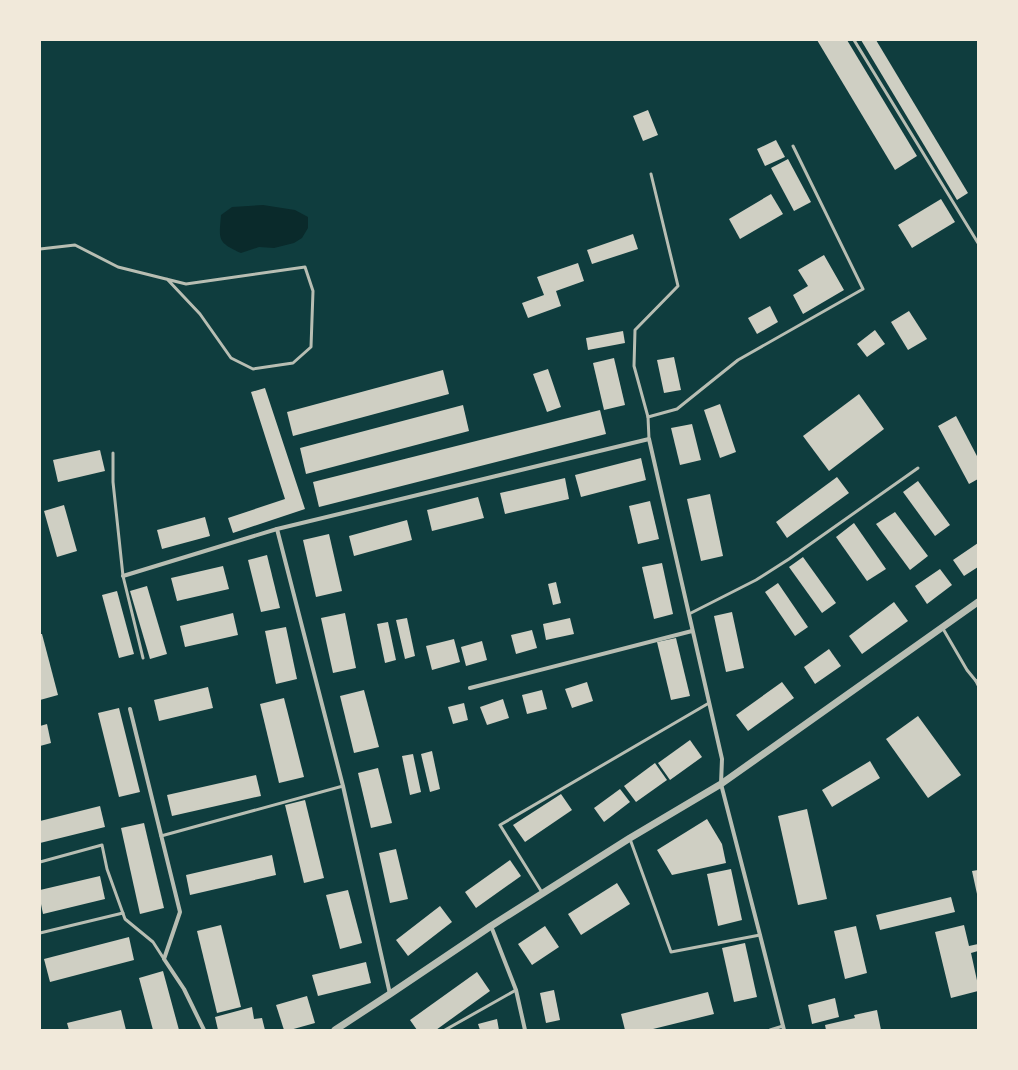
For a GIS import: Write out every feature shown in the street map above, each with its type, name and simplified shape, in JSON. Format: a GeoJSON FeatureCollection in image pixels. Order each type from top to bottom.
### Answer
{"type":"FeatureCollection","features":[{"type":"Feature","properties":{"kind":"street"},"geometry":{"type":"LineString","coordinates":[[122,576],[277,529],[649,439],[722,759],[721,784],[783,1028]]}},
{"type":"Feature","properties":{"kind":"street"},"geometry":{"type":"LineString","coordinates":[[277,529],[343,786],[390,994]]}},
{"type":"Feature","properties":{"kind":"street"},"geometry":{"type":"LineString","coordinates":[[334,1030],[491,926],[630,838],[721,784],[978,602]]}},
{"type":"Feature","properties":{"kind":"street"},"geometry":{"type":"LineString","coordinates":[[470,688],[692,631]]}},
{"type":"Feature","properties":{"kind":"street"},"geometry":{"type":"LineString","coordinates":[[130,709],[180,912],[164,959],[184,989],[204,1030]]}},
{"type":"Feature","properties":{"kind":"street"},"geometry":{"type":"LineString","coordinates":[[491,926],[516,990],[525,1030]]}},
{"type":"Feature","properties":{"kind":"lane"},"geometry":{"type":"LineString","coordinates":[[854,40],[978,243]]}},
{"type":"Feature","properties":{"kind":"lane"},"geometry":{"type":"LineString","coordinates":[[648,416],[677,409],[738,360],[863,289],[793,146]]}},
{"type":"Feature","properties":{"kind":"lane"},"geometry":{"type":"LineString","coordinates":[[649,439],[648,416],[634,366],[635,330],[678,286],[651,174]]}},
{"type":"Feature","properties":{"kind":"lane"},"geometry":{"type":"LineString","coordinates":[[40,249],[74,246],[118,267],[186,284],[305,267],[312,291],[311,347],[293,363],[253,369],[231,358],[200,314],[167,280]]}},
{"type":"Feature","properties":{"kind":"lane"},"geometry":{"type":"LineString","coordinates":[[113,453],[113,482],[122,576],[143,658]]}},
{"type":"Feature","properties":{"kind":"lane"},"geometry":{"type":"LineString","coordinates":[[689,614],[756,580],[789,559],[918,468]]}},
{"type":"Feature","properties":{"kind":"lane"},"geometry":{"type":"LineString","coordinates":[[942,627],[967,670],[977,682]]}},
{"type":"Feature","properties":{"kind":"lane"},"geometry":{"type":"LineString","coordinates":[[543,894],[500,825],[709,703]]}},
{"type":"Feature","properties":{"kind":"lane"},"geometry":{"type":"LineString","coordinates":[[161,836],[343,786]]}},
{"type":"Feature","properties":{"kind":"lane"},"geometry":{"type":"LineString","coordinates":[[630,838],[670,952],[760,935]]}},
{"type":"Feature","properties":{"kind":"lane"},"geometry":{"type":"LineString","coordinates":[[40,862],[102,845],[107,868],[125,919],[153,942],[164,959]]}},
{"type":"Feature","properties":{"kind":"lane"},"geometry":{"type":"LineString","coordinates":[[40,932],[123,914]]}},
{"type":"Feature","properties":{"kind":"lane"},"geometry":{"type":"LineString","coordinates":[[445,1030],[516,990]]}},
{"type":"Feature","properties":{"kind":"lane"},"geometry":{"type":"LineString","coordinates":[[770,1030],[783,1028]]}},
{"type":"Feature","properties":{"kind":"water"},"geometry":{"type":"Polygon","coordinates":[[[263,205],[295,210],[308,217],[308,228],[302,238],[294,243],[274,248],[259,247],[241,253],[227,246],[221,239],[220,235],[221,215],[232,207],[263,205]]]}},
{"type":"Feature","properties":{"kind":"building"},"geometry":{"type":"Polygon","coordinates":[[[817,40],[847,40],[917,156],[895,170],[817,40]]]}},
{"type":"Feature","properties":{"kind":"building"},"geometry":{"type":"Polygon","coordinates":[[[861,40],[876,40],[968,193],[957,200],[861,40]]]}},
{"type":"Feature","properties":{"kind":"building"},"geometry":{"type":"Polygon","coordinates":[[[648,110],[658,135],[643,141],[633,116],[648,110]]]}},
{"type":"Feature","properties":{"kind":"building"},"geometry":{"type":"Polygon","coordinates":[[[776,140],[785,157],[765,166],[757,149],[776,140]]]}},
{"type":"Feature","properties":{"kind":"building"},"geometry":{"type":"Polygon","coordinates":[[[788,159],[811,202],[794,211],[771,168],[788,159]]]}},
{"type":"Feature","properties":{"kind":"building"},"geometry":{"type":"Polygon","coordinates":[[[771,194],[783,214],[740,239],[729,219],[771,194]]]}},
{"type":"Feature","properties":{"kind":"building"},"geometry":{"type":"Polygon","coordinates":[[[941,199],[955,222],[912,248],[898,225],[941,199]]]}},
{"type":"Feature","properties":{"kind":"building"},"geometry":{"type":"Polygon","coordinates":[[[633,234],[638,249],[592,264],[587,250],[633,234]]]}},
{"type":"Feature","properties":{"kind":"building"},"geometry":{"type":"Polygon","coordinates":[[[824,255],[844,290],[803,314],[793,295],[808,286],[798,270],[824,255]]]}},
{"type":"Feature","properties":{"kind":"building"},"geometry":{"type":"Polygon","coordinates":[[[578,263],[584,281],[556,291],[561,306],[528,318],[522,303],[544,295],[537,277],[578,263]]]}},
{"type":"Feature","properties":{"kind":"building"},"geometry":{"type":"Polygon","coordinates":[[[770,306],[778,322],[757,334],[748,318],[770,306]]]}},
{"type":"Feature","properties":{"kind":"building"},"geometry":{"type":"Polygon","coordinates":[[[909,311],[927,339],[908,350],[891,322],[909,311]]]}},
{"type":"Feature","properties":{"kind":"building"},"geometry":{"type":"Polygon","coordinates":[[[875,330],[885,344],[867,357],[857,344],[875,330]]]}},
{"type":"Feature","properties":{"kind":"building"},"geometry":{"type":"Polygon","coordinates":[[[623,331],[625,343],[588,350],[586,338],[623,331]]]}},
{"type":"Feature","properties":{"kind":"building"},"geometry":{"type":"Polygon","coordinates":[[[674,357],[681,390],[664,393],[657,360],[674,357]]]}},
{"type":"Feature","properties":{"kind":"building"},"geometry":{"type":"Polygon","coordinates":[[[614,358],[625,405],[604,410],[593,363],[614,358]]]}},
{"type":"Feature","properties":{"kind":"building"},"geometry":{"type":"Polygon","coordinates":[[[548,369],[561,407],[547,412],[533,374],[548,369]]]}},
{"type":"Feature","properties":{"kind":"building"},"geometry":{"type":"Polygon","coordinates":[[[443,370],[449,394],[293,436],[287,412],[443,370]]]}},
{"type":"Feature","properties":{"kind":"building"},"geometry":{"type":"Polygon","coordinates":[[[265,388],[305,509],[233,533],[228,518],[285,499],[251,392],[265,388]]]}},
{"type":"Feature","properties":{"kind":"building"},"geometry":{"type":"Polygon","coordinates":[[[859,394],[884,429],[829,471],[803,436],[859,394]]]}},
{"type":"Feature","properties":{"kind":"building"},"geometry":{"type":"Polygon","coordinates":[[[720,404],[736,452],[720,458],[704,410],[720,404]]]}},
{"type":"Feature","properties":{"kind":"building"},"geometry":{"type":"Polygon","coordinates":[[[463,405],[469,431],[306,474],[300,448],[463,405]]]}},
{"type":"Feature","properties":{"kind":"building"},"geometry":{"type":"Polygon","coordinates":[[[600,410],[606,434],[319,507],[313,482],[600,410]]]}},
{"type":"Feature","properties":{"kind":"building"},"geometry":{"type":"Polygon","coordinates":[[[956,416],[978,458],[978,479],[969,484],[938,426],[956,416]]]}},
{"type":"Feature","properties":{"kind":"building"},"geometry":{"type":"Polygon","coordinates":[[[692,424],[701,460],[680,465],[671,428],[692,424]]]}},
{"type":"Feature","properties":{"kind":"building"},"geometry":{"type":"Polygon","coordinates":[[[100,450],[105,471],[58,482],[53,460],[100,450]]]}},
{"type":"Feature","properties":{"kind":"building"},"geometry":{"type":"Polygon","coordinates":[[[641,458],[646,480],[581,497],[575,475],[641,458]]]}},
{"type":"Feature","properties":{"kind":"building"},"geometry":{"type":"Polygon","coordinates":[[[837,477],[849,493],[787,538],[776,522],[837,477]]]}},
{"type":"Feature","properties":{"kind":"building"},"geometry":{"type":"Polygon","coordinates":[[[565,478],[569,499],[505,514],[500,493],[565,478]]]}},
{"type":"Feature","properties":{"kind":"building"},"geometry":{"type":"Polygon","coordinates":[[[918,481],[950,525],[935,536],[903,492],[918,481]]]}},
{"type":"Feature","properties":{"kind":"building"},"geometry":{"type":"Polygon","coordinates":[[[710,494],[723,556],[701,561],[687,499],[710,494]]]}},
{"type":"Feature","properties":{"kind":"building"},"geometry":{"type":"Polygon","coordinates":[[[478,497],[484,518],[432,531],[427,510],[478,497]]]}},
{"type":"Feature","properties":{"kind":"building"},"geometry":{"type":"Polygon","coordinates":[[[650,501],[659,539],[638,544],[629,506],[650,501]]]}},
{"type":"Feature","properties":{"kind":"building"},"geometry":{"type":"Polygon","coordinates":[[[64,505],[77,551],[57,557],[44,511],[64,505]]]}},
{"type":"Feature","properties":{"kind":"building"},"geometry":{"type":"Polygon","coordinates":[[[895,512],[928,556],[910,570],[876,524],[895,512]]]}},
{"type":"Feature","properties":{"kind":"building"},"geometry":{"type":"Polygon","coordinates":[[[205,517],[210,536],[162,549],[157,530],[205,517]]]}},
{"type":"Feature","properties":{"kind":"building"},"geometry":{"type":"Polygon","coordinates":[[[407,520],[412,540],[354,556],[349,536],[407,520]]]}},
{"type":"Feature","properties":{"kind":"building"},"geometry":{"type":"Polygon","coordinates":[[[854,523],[886,569],[867,581],[836,537],[854,523]]]}},
{"type":"Feature","properties":{"kind":"building"},"geometry":{"type":"Polygon","coordinates":[[[329,534],[342,591],[316,597],[303,540],[329,534]]]}},
{"type":"Feature","properties":{"kind":"building"},"geometry":{"type":"Polygon","coordinates":[[[978,543],[978,567],[964,576],[953,560],[978,543]]]}},
{"type":"Feature","properties":{"kind":"building"},"geometry":{"type":"Polygon","coordinates":[[[267,555],[280,608],[261,612],[248,560],[267,555]]]}},
{"type":"Feature","properties":{"kind":"building"},"geometry":{"type":"Polygon","coordinates":[[[803,557],[836,603],[822,613],[789,567],[803,557]]]}},
{"type":"Feature","properties":{"kind":"building"},"geometry":{"type":"Polygon","coordinates":[[[662,563],[673,614],[654,619],[642,567],[662,563]]]}},
{"type":"Feature","properties":{"kind":"building"},"geometry":{"type":"Polygon","coordinates":[[[223,566],[229,589],[177,601],[171,578],[223,566]]]}},
{"type":"Feature","properties":{"kind":"building"},"geometry":{"type":"Polygon","coordinates":[[[940,569],[952,585],[927,604],[915,586],[940,569]]]}},
{"type":"Feature","properties":{"kind":"building"},"geometry":{"type":"Polygon","coordinates":[[[556,582],[561,603],[553,605],[548,584],[556,582]]]}},
{"type":"Feature","properties":{"kind":"building"},"geometry":{"type":"Polygon","coordinates":[[[778,583],[808,627],[795,636],[765,592],[778,583]]]}},
{"type":"Feature","properties":{"kind":"building"},"geometry":{"type":"Polygon","coordinates":[[[147,586],[167,654],[150,659],[130,591],[147,586]]]}},
{"type":"Feature","properties":{"kind":"building"},"geometry":{"type":"Polygon","coordinates":[[[117,591],[134,654],[119,658],[102,595],[117,591]]]}},
{"type":"Feature","properties":{"kind":"building"},"geometry":{"type":"Polygon","coordinates":[[[894,602],[908,621],[862,654],[849,636],[894,602]]]}},
{"type":"Feature","properties":{"kind":"building"},"geometry":{"type":"Polygon","coordinates":[[[732,612],[744,668],[726,672],[714,616],[732,612]]]}},
{"type":"Feature","properties":{"kind":"building"},"geometry":{"type":"Polygon","coordinates":[[[233,613],[238,635],[185,647],[180,626],[233,613]]]}},
{"type":"Feature","properties":{"kind":"building"},"geometry":{"type":"Polygon","coordinates":[[[345,613],[356,668],[333,673],[321,618],[345,613]]]}},
{"type":"Feature","properties":{"kind":"building"},"geometry":{"type":"Polygon","coordinates":[[[407,618],[415,656],[405,659],[396,620],[407,618]]]}},
{"type":"Feature","properties":{"kind":"building"},"geometry":{"type":"Polygon","coordinates":[[[570,618],[574,634],[546,640],[543,624],[570,618]]]}},
{"type":"Feature","properties":{"kind":"building"},"geometry":{"type":"Polygon","coordinates":[[[388,622],[396,660],[385,663],[377,624],[388,622]]]}},
{"type":"Feature","properties":{"kind":"building"},"geometry":{"type":"Polygon","coordinates":[[[286,627],[297,679],[276,684],[265,631],[286,627]]]}},
{"type":"Feature","properties":{"kind":"building"},"geometry":{"type":"Polygon","coordinates":[[[532,630],[537,648],[516,654],[511,635],[532,630]]]}},
{"type":"Feature","properties":{"kind":"building"},"geometry":{"type":"Polygon","coordinates":[[[40,634],[42,634],[58,695],[40,700],[40,634]]]}},
{"type":"Feature","properties":{"kind":"building"},"geometry":{"type":"Polygon","coordinates":[[[676,638],[690,696],[671,700],[657,642],[676,638]]]}},
{"type":"Feature","properties":{"kind":"building"},"geometry":{"type":"Polygon","coordinates":[[[454,639],[460,662],[432,670],[426,646],[454,639]]]}},
{"type":"Feature","properties":{"kind":"building"},"geometry":{"type":"Polygon","coordinates":[[[482,641],[487,660],[466,666],[461,647],[482,641]]]}},
{"type":"Feature","properties":{"kind":"building"},"geometry":{"type":"Polygon","coordinates":[[[829,649],[841,666],[815,684],[804,667],[829,649]]]}},
{"type":"Feature","properties":{"kind":"building"},"geometry":{"type":"Polygon","coordinates":[[[587,682],[593,701],[572,708],[565,689],[587,682]]]}},
{"type":"Feature","properties":{"kind":"building"},"geometry":{"type":"Polygon","coordinates":[[[782,682],[794,698],[748,731],[736,715],[782,682]]]}},
{"type":"Feature","properties":{"kind":"building"},"geometry":{"type":"Polygon","coordinates":[[[208,687],[213,708],[159,721],[154,700],[208,687]]]}},
{"type":"Feature","properties":{"kind":"building"},"geometry":{"type":"Polygon","coordinates":[[[364,690],[379,747],[354,753],[340,696],[364,690]]]}},
{"type":"Feature","properties":{"kind":"building"},"geometry":{"type":"Polygon","coordinates":[[[542,690],[547,709],[527,714],[522,695],[542,690]]]}},
{"type":"Feature","properties":{"kind":"building"},"geometry":{"type":"Polygon","coordinates":[[[284,698],[304,777],[279,783],[260,704],[284,698]]]}},
{"type":"Feature","properties":{"kind":"building"},"geometry":{"type":"Polygon","coordinates":[[[503,699],[509,718],[487,725],[480,707],[503,699]]]}},
{"type":"Feature","properties":{"kind":"building"},"geometry":{"type":"Polygon","coordinates":[[[464,703],[468,720],[453,724],[448,707],[464,703]]]}},
{"type":"Feature","properties":{"kind":"building"},"geometry":{"type":"Polygon","coordinates":[[[119,708],[140,792],[119,797],[98,713],[119,708]]]}},
{"type":"Feature","properties":{"kind":"building"},"geometry":{"type":"Polygon","coordinates":[[[918,716],[961,775],[928,798],[886,739],[918,716]]]}},
{"type":"Feature","properties":{"kind":"building"},"geometry":{"type":"Polygon","coordinates":[[[47,724],[51,743],[40,746],[40,726],[47,724]]]}},
{"type":"Feature","properties":{"kind":"building"},"geometry":{"type":"Polygon","coordinates":[[[690,740],[702,757],[670,780],[658,763],[690,740]]]}},
{"type":"Feature","properties":{"kind":"building"},"geometry":{"type":"Polygon","coordinates":[[[432,751],[440,789],[430,792],[421,754],[432,751]]]}},
{"type":"Feature","properties":{"kind":"building"},"geometry":{"type":"Polygon","coordinates":[[[413,754],[421,792],[410,795],[402,756],[413,754]]]}},
{"type":"Feature","properties":{"kind":"building"},"geometry":{"type":"Polygon","coordinates":[[[870,761],[880,778],[832,807],[822,790],[870,761]]]}},
{"type":"Feature","properties":{"kind":"building"},"geometry":{"type":"Polygon","coordinates":[[[655,763],[667,780],[636,802],[624,786],[655,763]]]}},
{"type":"Feature","properties":{"kind":"building"},"geometry":{"type":"Polygon","coordinates":[[[378,768],[392,823],[371,828],[358,773],[378,768]]]}},
{"type":"Feature","properties":{"kind":"building"},"geometry":{"type":"Polygon","coordinates":[[[256,775],[261,796],[172,816],[167,795],[256,775]]]}},
{"type":"Feature","properties":{"kind":"building"},"geometry":{"type":"Polygon","coordinates":[[[620,789],[630,802],[604,822],[594,808],[620,789]]]}},
{"type":"Feature","properties":{"kind":"building"},"geometry":{"type":"Polygon","coordinates":[[[561,794],[572,810],[525,842],[513,825],[561,794]]]}},
{"type":"Feature","properties":{"kind":"building"},"geometry":{"type":"Polygon","coordinates":[[[305,800],[324,878],[304,883],[285,805],[305,800]]]}},
{"type":"Feature","properties":{"kind":"building"},"geometry":{"type":"Polygon","coordinates":[[[100,806],[105,827],[40,843],[40,821],[100,806]]]}},
{"type":"Feature","properties":{"kind":"building"},"geometry":{"type":"Polygon","coordinates":[[[807,809],[827,899],[798,905],[778,816],[807,809]]]}},
{"type":"Feature","properties":{"kind":"building"},"geometry":{"type":"Polygon","coordinates":[[[707,819],[722,844],[726,863],[672,875],[657,850],[707,819]]]}},
{"type":"Feature","properties":{"kind":"building"},"geometry":{"type":"Polygon","coordinates":[[[144,823],[164,908],[140,914],[121,828],[144,823]]]}},
{"type":"Feature","properties":{"kind":"building"},"geometry":{"type":"Polygon","coordinates":[[[396,849],[408,899],[390,903],[379,853],[396,849]]]}},
{"type":"Feature","properties":{"kind":"building"},"geometry":{"type":"Polygon","coordinates":[[[272,855],[276,875],[190,895],[186,875],[272,855]]]}},
{"type":"Feature","properties":{"kind":"building"},"geometry":{"type":"Polygon","coordinates":[[[510,860],[521,876],[476,908],[465,892],[510,860]]]}},
{"type":"Feature","properties":{"kind":"building"},"geometry":{"type":"Polygon","coordinates":[[[731,869],[742,920],[718,926],[707,874],[731,869]]]}},
{"type":"Feature","properties":{"kind":"building"},"geometry":{"type":"Polygon","coordinates":[[[978,870],[978,894],[977,894],[972,871],[978,870]]]}},
{"type":"Feature","properties":{"kind":"building"},"geometry":{"type":"Polygon","coordinates":[[[100,876],[105,899],[43,914],[40,890],[100,876]]]}},
{"type":"Feature","properties":{"kind":"building"},"geometry":{"type":"Polygon","coordinates":[[[617,883],[630,904],[581,935],[568,914],[617,883]]]}},
{"type":"Feature","properties":{"kind":"building"},"geometry":{"type":"Polygon","coordinates":[[[348,890],[362,943],[340,949],[326,895],[348,890]]]}},
{"type":"Feature","properties":{"kind":"building"},"geometry":{"type":"Polygon","coordinates":[[[951,897],[955,912],[880,930],[876,915],[951,897]]]}},
{"type":"Feature","properties":{"kind":"building"},"geometry":{"type":"Polygon","coordinates":[[[440,906],[452,922],[408,956],[396,940],[440,906]]]}},
{"type":"Feature","properties":{"kind":"building"},"geometry":{"type":"Polygon","coordinates":[[[221,925],[241,1007],[217,1013],[197,931],[221,925]]]}},
{"type":"Feature","properties":{"kind":"building"},"geometry":{"type":"Polygon","coordinates":[[[964,925],[969,946],[978,944],[978,951],[971,953],[978,991],[951,998],[935,932],[964,925]]]}},
{"type":"Feature","properties":{"kind":"building"},"geometry":{"type":"Polygon","coordinates":[[[545,926],[559,947],[532,965],[518,944],[545,926]]]}},
{"type":"Feature","properties":{"kind":"building"},"geometry":{"type":"Polygon","coordinates":[[[856,926],[867,973],[845,979],[834,931],[856,926]]]}},
{"type":"Feature","properties":{"kind":"building"},"geometry":{"type":"Polygon","coordinates":[[[129,937],[134,960],[50,982],[44,959],[129,937]]]}},
{"type":"Feature","properties":{"kind":"building"},"geometry":{"type":"Polygon","coordinates":[[[745,943],[757,997],[734,1002],[722,948],[745,943]]]}},
{"type":"Feature","properties":{"kind":"building"},"geometry":{"type":"Polygon","coordinates":[[[366,962],[371,983],[318,996],[312,975],[366,962]]]}},
{"type":"Feature","properties":{"kind":"building"},"geometry":{"type":"Polygon","coordinates":[[[163,971],[179,1030],[153,1030],[139,978],[163,971]]]}},
{"type":"Feature","properties":{"kind":"building"},"geometry":{"type":"Polygon","coordinates":[[[477,972],[490,991],[436,1030],[417,1030],[410,1020],[477,972]]]}},
{"type":"Feature","properties":{"kind":"building"},"geometry":{"type":"Polygon","coordinates":[[[554,990],[560,1020],[546,1023],[540,993],[554,990]]]}},
{"type":"Feature","properties":{"kind":"building"},"geometry":{"type":"Polygon","coordinates":[[[708,992],[714,1014],[649,1030],[625,1030],[621,1014],[708,992]]]}},
{"type":"Feature","properties":{"kind":"building"},"geometry":{"type":"Polygon","coordinates":[[[307,996],[315,1023],[290,1030],[284,1030],[276,1005],[307,996]]]}},
{"type":"Feature","properties":{"kind":"building"},"geometry":{"type":"Polygon","coordinates":[[[835,998],[839,1017],[812,1024],[808,1005],[835,998]]]}},
{"type":"Feature","properties":{"kind":"building"},"geometry":{"type":"Polygon","coordinates":[[[252,1007],[254,1019],[262,1018],[265,1030],[218,1030],[215,1017],[252,1007]]]}},
{"type":"Feature","properties":{"kind":"building"},"geometry":{"type":"Polygon","coordinates":[[[121,1010],[126,1030],[69,1030],[67,1023],[121,1010]]]}},
{"type":"Feature","properties":{"kind":"building"},"geometry":{"type":"Polygon","coordinates":[[[877,1010],[881,1030],[826,1030],[825,1025],[855,1018],[854,1015],[877,1010]]]}},
{"type":"Feature","properties":{"kind":"building"},"geometry":{"type":"Polygon","coordinates":[[[497,1019],[499,1030],[480,1030],[478,1024],[497,1019]]]}}]}
